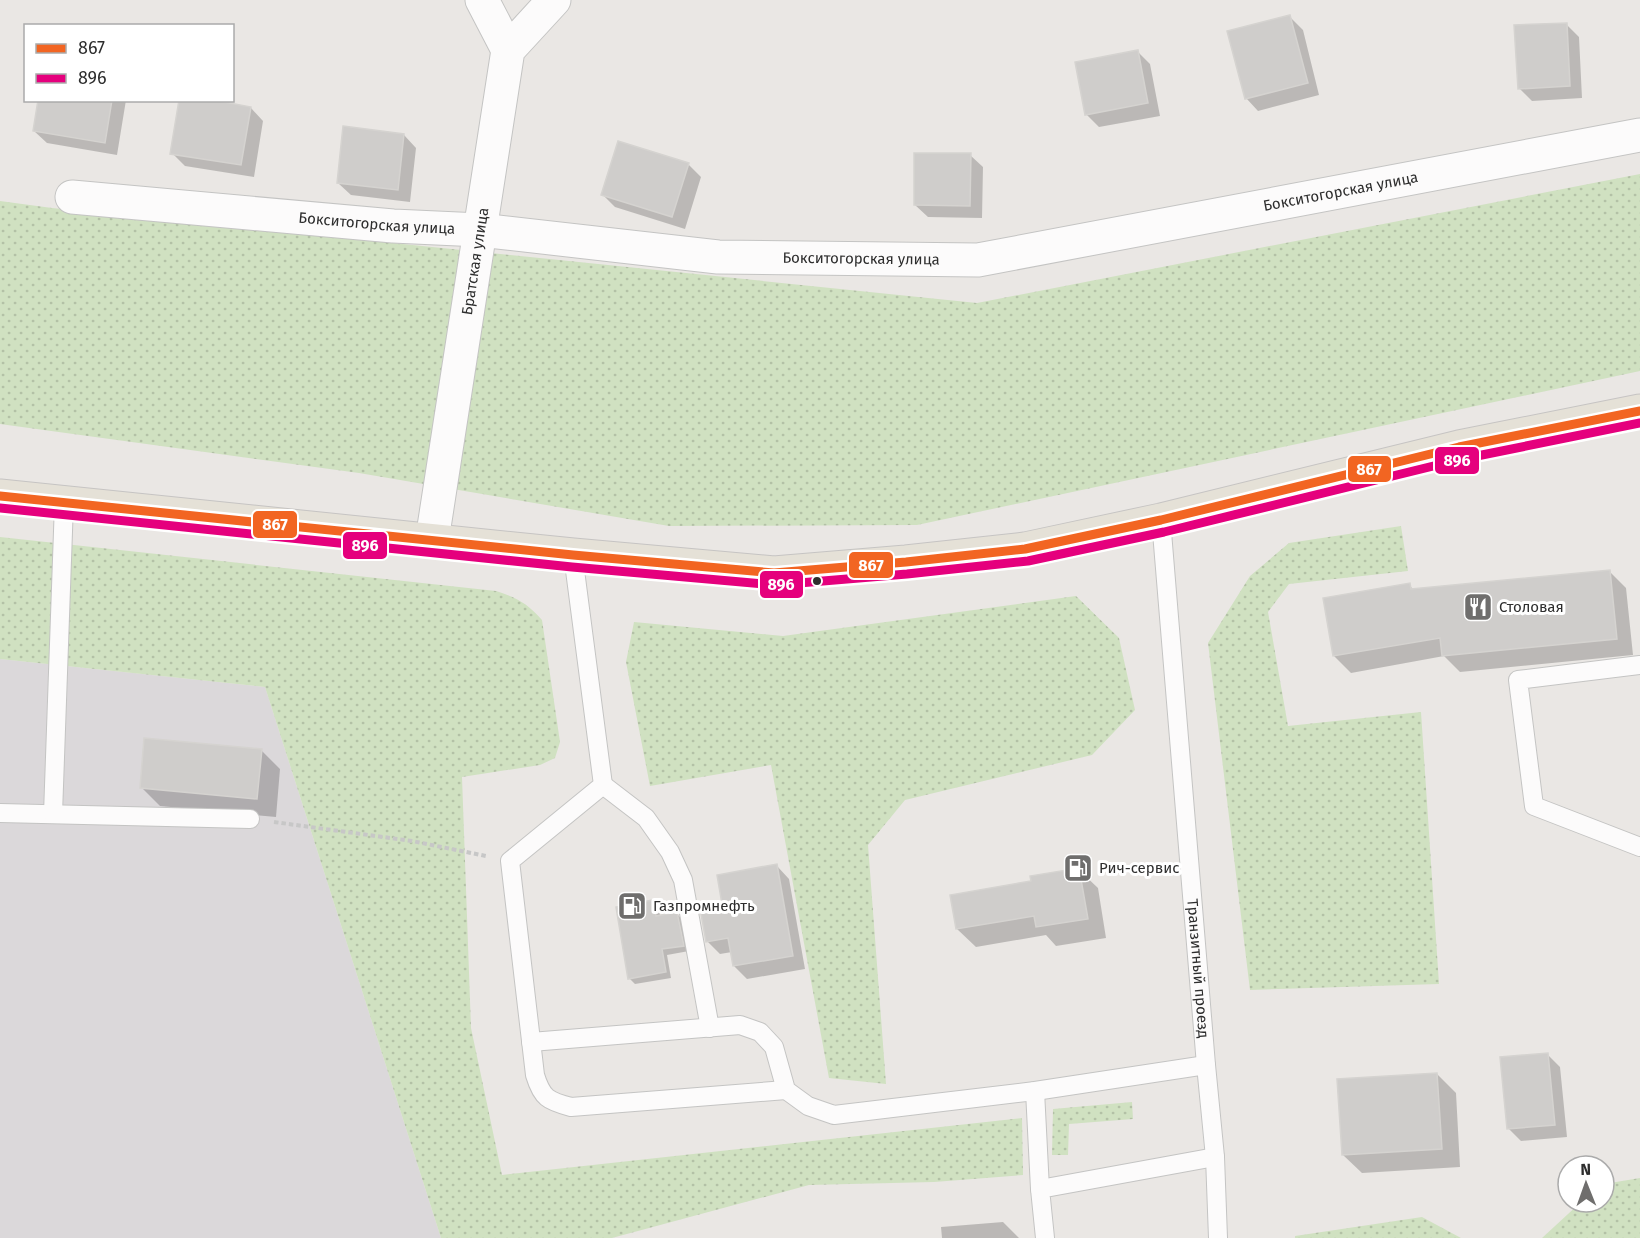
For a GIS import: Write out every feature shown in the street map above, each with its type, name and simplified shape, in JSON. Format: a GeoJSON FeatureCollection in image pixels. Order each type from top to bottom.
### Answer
{"type":"FeatureCollection","features":[{"type":"Feature","properties":{"kind":"main road"},"geometry":{"type":"LineString","coordinates":[[0,496],[573,555],[774,573],[1025,549],[1161,520],[1459,447],[1640,411]]}},
{"type":"Feature","properties":{"kind":"street"},"geometry":{"type":"LineString","coordinates":[[482,0],[508,50],[554,0]]}},
{"type":"Feature","properties":{"kind":"street","name":"Братская улица"},"geometry":{"type":"LineString","coordinates":[[432,540],[508,50]]}},
{"type":"Feature","properties":{"kind":"street","name":"Бокситогорская улица"},"geometry":{"type":"LineString","coordinates":[[72,197],[393,226],[480,230],[718,257],[978,260],[1640,135]]}},
{"type":"Feature","properties":{"kind":"lane"},"geometry":{"type":"LineString","coordinates":[[53,814],[64,503]]}},
{"type":"Feature","properties":{"kind":"lane","name":"Транзитный проезд"},"geometry":{"type":"LineString","coordinates":[[1161,520],[1215,1157],[1218,1238]]}},
{"type":"Feature","properties":{"kind":"lane"},"geometry":{"type":"LineString","coordinates":[[573,555],[603,785],[646,818],[670,852],[683,880],[710,1028]]}},
{"type":"Feature","properties":{"kind":"lane"},"geometry":{"type":"LineString","coordinates":[[1640,664],[1518,680],[1534,806],[1640,847]]}},
{"type":"Feature","properties":{"kind":"lane"},"geometry":{"type":"LineString","coordinates":[[603,785],[510,861],[535,1075],[540,1090],[550,1101],[571,1107],[786,1090]]}},
{"type":"Feature","properties":{"kind":"lane"},"geometry":{"type":"LineString","coordinates":[[0,813],[250,819]]}},
{"type":"Feature","properties":{"kind":"lane"},"geometry":{"type":"LineString","coordinates":[[531,1042],[740,1025],[760,1032],[774,1047],[786,1090],[808,1106],[834,1115],[1035,1091],[1206,1065]]}},
{"type":"Feature","properties":{"kind":"lane"},"geometry":{"type":"LineString","coordinates":[[1035,1091],[1045,1238]]}},
{"type":"Feature","properties":{"kind":"lane"},"geometry":{"type":"LineString","coordinates":[[1040,1189],[1215,1157]]}},
{"type":"Feature","properties":{"kind":"path"},"geometry":{"type":"LineString","coordinates":[[250,819],[412,841],[510,861]]}},
{"type":"Feature","properties":{"kind":"shaded area"},"geometry":{"type":"Polygon","coordinates":[[[0,659],[265,687],[441,1238],[0,1238],[0,659]]]}},
{"type":"Feature","properties":{"kind":"green space"},"geometry":{"type":"Polygon","coordinates":[[[1640,174],[1640,371],[917,525],[669,526],[359,473],[0,424],[0,201],[977,303],[1640,174]]]}},
{"type":"Feature","properties":{"kind":"green space"},"geometry":{"type":"Polygon","coordinates":[[[1401,526],[1408,571],[1289,584],[1268,612],[1288,726],[1421,712],[1439,984],[1250,990],[1208,643],[1250,576],[1289,543],[1401,526]]]}},
{"type":"Feature","properties":{"kind":"green space"},"geometry":{"type":"Polygon","coordinates":[[[0,537],[496,591],[521,602],[542,620],[560,742],[555,758],[540,765],[462,777],[471,1028],[502,1175],[1022,1118],[1023,1175],[934,1182],[809,1185],[612,1238],[441,1238],[265,687],[0,659],[0,537]]]}},
{"type":"Feature","properties":{"kind":"green space"},"geometry":{"type":"Polygon","coordinates":[[[1076,596],[1119,638],[1135,710],[1092,755],[905,800],[868,845],[886,1084],[829,1078],[771,765],[650,786],[626,662],[634,622],[783,636],[1076,596]]]}},
{"type":"Feature","properties":{"kind":"green space"},"geometry":{"type":"Polygon","coordinates":[[[1132,1102],[1133,1119],[1069,1124],[1068,1155],[1052,1155],[1053,1109],[1132,1102]]]}},
{"type":"Feature","properties":{"kind":"green space"},"geometry":{"type":"Polygon","coordinates":[[[1640,1178],[1640,1238],[1542,1238],[1568,1214],[1616,1214],[1616,1182],[1640,1178]]]}},
{"type":"Feature","properties":{"kind":"green space"},"geometry":{"type":"Polygon","coordinates":[[[1422,1217],[1461,1238],[1295,1238],[1295,1236],[1422,1217]]]}},
{"type":"Feature","properties":{"kind":"building"},"geometry":{"type":"Polygon","coordinates":[[[1290,15],[1308,83],[1245,99],[1227,31],[1290,15]]]}},
{"type":"Feature","properties":{"kind":"building"},"geometry":{"type":"Polygon","coordinates":[[[1567,23],[1570,86],[1518,89],[1514,25],[1567,23]]]}},
{"type":"Feature","properties":{"kind":"building"},"geometry":{"type":"Polygon","coordinates":[[[1138,50],[1148,103],[1085,115],[1075,62],[1138,50]]]}},
{"type":"Feature","properties":{"kind":"building"},"geometry":{"type":"Polygon","coordinates":[[[38,102],[112,102],[105,143],[33,131],[38,102]]]}},
{"type":"Feature","properties":{"kind":"building"},"geometry":{"type":"Polygon","coordinates":[[[179,102],[225,102],[251,107],[241,165],[170,154],[179,102]]]}},
{"type":"Feature","properties":{"kind":"building"},"geometry":{"type":"Polygon","coordinates":[[[343,126],[404,134],[398,190],[337,183],[343,126]]]}},
{"type":"Feature","properties":{"kind":"building"},"geometry":{"type":"Polygon","coordinates":[[[618,141],[689,163],[672,217],[601,195],[618,141]]]}},
{"type":"Feature","properties":{"kind":"building"},"geometry":{"type":"Polygon","coordinates":[[[914,153],[971,153],[970,206],[914,205],[914,153]]]}},
{"type":"Feature","properties":{"kind":"building"},"geometry":{"type":"Polygon","coordinates":[[[1610,570],[1617,639],[1442,656],[1440,638],[1333,656],[1323,598],[1410,583],[1411,589],[1610,570]]]}},
{"type":"Feature","properties":{"kind":"building"},"geometry":{"type":"Polygon","coordinates":[[[144,738],[262,749],[257,799],[140,788],[144,738]]]}},
{"type":"Feature","properties":{"kind":"building"},"geometry":{"type":"Polygon","coordinates":[[[777,864],[793,956],[733,966],[728,938],[706,942],[700,908],[722,904],[717,875],[777,864]]]}},
{"type":"Feature","properties":{"kind":"building"},"geometry":{"type":"Polygon","coordinates":[[[1079,868],[1088,919],[1036,927],[1034,916],[956,929],[950,895],[1031,881],[1030,876],[1079,868]]]}},
{"type":"Feature","properties":{"kind":"building"},"geometry":{"type":"Polygon","coordinates":[[[653,900],[656,916],[677,912],[684,946],[662,949],[666,972],[628,979],[616,907],[653,900]]]}},
{"type":"Feature","properties":{"kind":"building"},"geometry":{"type":"Polygon","coordinates":[[[1548,1053],[1555,1125],[1507,1129],[1500,1057],[1548,1053]]]}},
{"type":"Feature","properties":{"kind":"building"},"geometry":{"type":"Polygon","coordinates":[[[1437,1073],[1442,1149],[1342,1155],[1337,1079],[1437,1073]]]}},
{"type":"Feature","properties":{"kind":"transit line","name":"867"},"geometry":{"type":"LineString","coordinates":[[0,496],[573,555],[774,573],[1025,549],[1161,520],[1459,447],[1640,411]]}},
{"type":"Feature","properties":{"kind":"transit line","name":"896"},"geometry":{"type":"LineString","coordinates":[[0,508],[572,567],[775,585],[1028,561],[1164,532],[1462,459],[1640,423]]}},
{"type":"Feature","properties":{"kind":"place","name":"Столовая"},"geometry":{"type":"Point","coordinates":[1478,607]}},
{"type":"Feature","properties":{"kind":"place","name":"Рич-сервис"},"geometry":{"type":"Point","coordinates":[1078,868]}},
{"type":"Feature","properties":{"kind":"place","name":"Газпромнефть"},"geometry":{"type":"Point","coordinates":[632,906]}}]}
